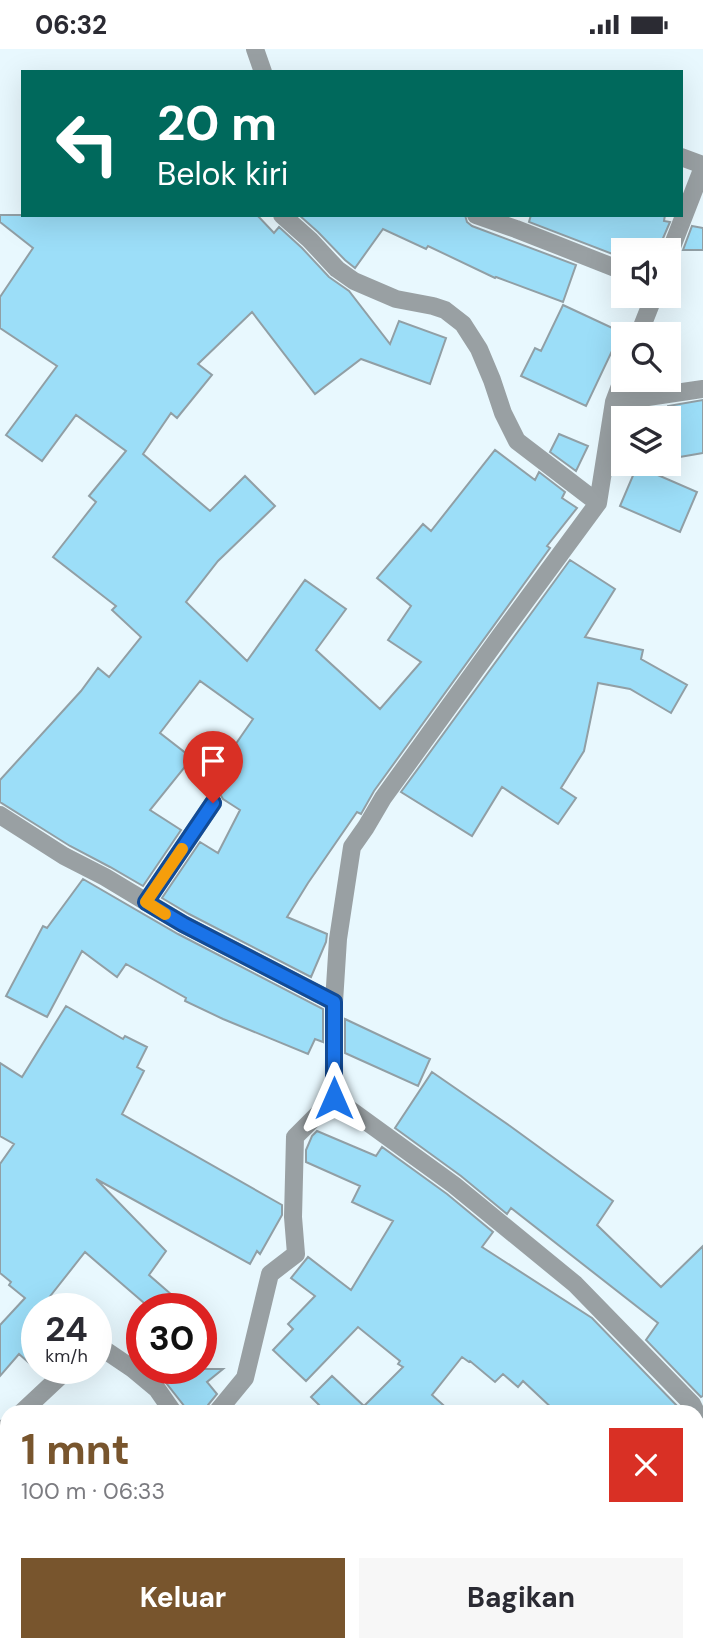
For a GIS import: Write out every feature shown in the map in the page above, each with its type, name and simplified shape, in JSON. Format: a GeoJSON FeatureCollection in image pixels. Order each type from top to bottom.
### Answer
{"type":"FeatureCollection","features":[{"type":"Feature","properties":{"kind":"street"},"geometry":{"type":"LineString","coordinates":[[255,49],[261,70]]}},
{"type":"Feature","properties":{"kind":"street"},"geometry":{"type":"LineString","coordinates":[[675,238],[703,166],[683,158]]}},
{"type":"Feature","properties":{"kind":"street"},"geometry":{"type":"LineString","coordinates":[[284,217],[337,269],[354,281],[396,299],[445,310],[463,324],[479,349],[503,414],[517,441],[598,503]]}},
{"type":"Feature","properties":{"kind":"street"},"geometry":{"type":"LineString","coordinates":[[482,217],[611,266]]}},
{"type":"Feature","properties":{"kind":"street"},"geometry":{"type":"LineString","coordinates":[[614,403],[703,389]]}},
{"type":"Feature","properties":{"kind":"street"},"geometry":{"type":"LineString","coordinates":[[223,1405],[245,1378],[270,1274],[296,1254],[293,1217],[295,1137],[334,1098],[334,1002],[338,939],[352,847],[383,798],[598,503],[618,392]]}},
{"type":"Feature","properties":{"kind":"street"},"geometry":{"type":"LineString","coordinates":[[146,902],[213,803]]}},
{"type":"Feature","properties":{"kind":"street"},"geometry":{"type":"LineString","coordinates":[[0,815],[64,856],[105,877],[183,924],[334,1002]]}},
{"type":"Feature","properties":{"kind":"street"},"geometry":{"type":"LineString","coordinates":[[334,1098],[454,1185],[575,1284],[692,1405]]}},
{"type":"Feature","properties":{"kind":"street"},"geometry":{"type":"LineString","coordinates":[[112,1355],[157,1389],[168,1405]]}},
{"type":"Feature","properties":{"kind":"street"},"geometry":{"type":"LineString","coordinates":[[29,1405],[52,1384]]}},
{"type":"Feature","properties":{"kind":"building"},"geometry":{"type":"Polygon","coordinates":[[[0,215],[259,217],[274,233],[279,227],[329,277],[349,291],[390,344],[399,321],[446,338],[430,384],[361,359],[315,394],[252,312],[198,364],[212,375],[177,418],[171,413],[143,454],[210,511],[245,476],[275,506],[218,561],[186,602],[247,661],[305,580],[346,609],[316,650],[380,709],[421,662],[388,640],[411,606],[377,578],[423,524],[431,531],[495,450],[535,480],[539,472],[565,492],[562,498],[577,508],[547,546],[550,548],[374,791],[361,814],[357,812],[287,917],[327,934],[311,977],[162,898],[200,842],[218,853],[240,810],[206,787],[253,719],[200,681],[160,733],[192,758],[150,810],[181,830],[143,886],[70,846],[0,802],[0,780],[81,691],[98,668],[109,677],[141,637],[112,610],[116,606],[53,557],[96,502],[89,496],[126,451],[76,415],[42,461],[6,435],[57,366],[0,328],[0,297],[33,248],[0,222],[0,215]]]}},
{"type":"Feature","properties":{"kind":"building"},"geometry":{"type":"Polygon","coordinates":[[[301,217],[466,217],[472,226],[576,265],[563,302],[495,278],[428,246],[426,249],[383,229],[355,268],[301,217]]]}},
{"type":"Feature","properties":{"kind":"building"},"geometry":{"type":"Polygon","coordinates":[[[530,217],[665,217],[664,221],[670,222],[663,238],[611,238],[611,253],[529,222],[530,217]]]}},
{"type":"Feature","properties":{"kind":"building"},"geometry":{"type":"Polygon","coordinates":[[[692,226],[703,228],[703,250],[683,250],[692,226]]]}},
{"type":"Feature","properties":{"kind":"building"},"geometry":{"type":"Polygon","coordinates":[[[563,305],[611,327],[611,353],[586,406],[521,376],[535,348],[541,351],[563,305]]]}},
{"type":"Feature","properties":{"kind":"building"},"geometry":{"type":"Polygon","coordinates":[[[703,400],[703,453],[681,457],[681,406],[668,406],[703,400]]]}},
{"type":"Feature","properties":{"kind":"building"},"geometry":{"type":"Polygon","coordinates":[[[559,434],[588,446],[576,471],[550,452],[559,434]]]}},
{"type":"Feature","properties":{"kind":"building"},"geometry":{"type":"Polygon","coordinates":[[[633,476],[660,476],[697,492],[680,532],[620,506],[633,476]]]}},
{"type":"Feature","properties":{"kind":"building"},"geometry":{"type":"Polygon","coordinates":[[[570,560],[615,589],[585,637],[643,650],[641,659],[687,685],[671,713],[630,689],[598,683],[584,751],[561,788],[576,798],[558,824],[502,787],[472,836],[401,792],[570,560]]]}},
{"type":"Feature","properties":{"kind":"building"},"geometry":{"type":"Polygon","coordinates":[[[83,879],[178,934],[323,1009],[323,1042],[315,1039],[308,1054],[185,1001],[186,998],[126,964],[117,977],[82,951],[47,1017],[6,996],[43,926],[47,928],[83,879]]]}},
{"type":"Feature","properties":{"kind":"building"},"geometry":{"type":"Polygon","coordinates":[[[66,1006],[123,1039],[125,1036],[147,1047],[137,1067],[144,1071],[122,1114],[282,1205],[282,1215],[260,1254],[257,1251],[250,1264],[96,1179],[166,1251],[149,1275],[170,1293],[132,1293],[85,1252],[53,1293],[21,1295],[0,1273],[0,1164],[14,1144],[0,1136],[0,1063],[22,1077],[66,1006]]]}},
{"type":"Feature","properties":{"kind":"building"},"geometry":{"type":"Polygon","coordinates":[[[345,1019],[430,1059],[418,1086],[345,1053],[345,1019]]]}},
{"type":"Feature","properties":{"kind":"building"},"geometry":{"type":"Polygon","coordinates":[[[432,1072],[613,1201],[597,1225],[661,1287],[703,1246],[703,1396],[701,1397],[646,1340],[658,1323],[511,1208],[507,1214],[461,1176],[395,1128],[432,1072]]]}},
{"type":"Feature","properties":{"kind":"building"},"geometry":{"type":"Polygon","coordinates":[[[317,1131],[376,1156],[382,1147],[447,1194],[493,1232],[482,1247],[592,1318],[676,1405],[549,1405],[523,1381],[518,1387],[503,1374],[495,1382],[462,1357],[432,1395],[443,1405],[365,1405],[403,1367],[398,1364],[400,1361],[358,1327],[306,1381],[273,1350],[293,1329],[288,1324],[315,1296],[291,1278],[308,1257],[351,1290],[393,1221],[352,1202],[360,1186],[306,1162],[306,1150],[317,1131]]]}},
{"type":"Feature","properties":{"kind":"building"},"geometry":{"type":"Polygon","coordinates":[[[21,1302],[21,1356],[19,1354],[0,1376],[0,1325],[21,1302]]]}},
{"type":"Feature","properties":{"kind":"building"},"geometry":{"type":"Polygon","coordinates":[[[332,1376],[363,1405],[319,1405],[311,1397],[332,1376]]]}},
{"type":"Feature","properties":{"kind":"building"},"geometry":{"type":"Polygon","coordinates":[[[167,1384],[209,1384],[217,1394],[208,1405],[183,1405],[167,1384]]]}},
{"type":"Feature","properties":{"kind":"slow traffic"},"geometry":{"type":"LineString","coordinates":[[165,914],[146,902],[182,849]]}},
{"type":"Feature","properties":{"kind":"route"},"geometry":{"type":"LineString","coordinates":[[213,803],[146,902],[334,1002],[334,1098]]}}]}
